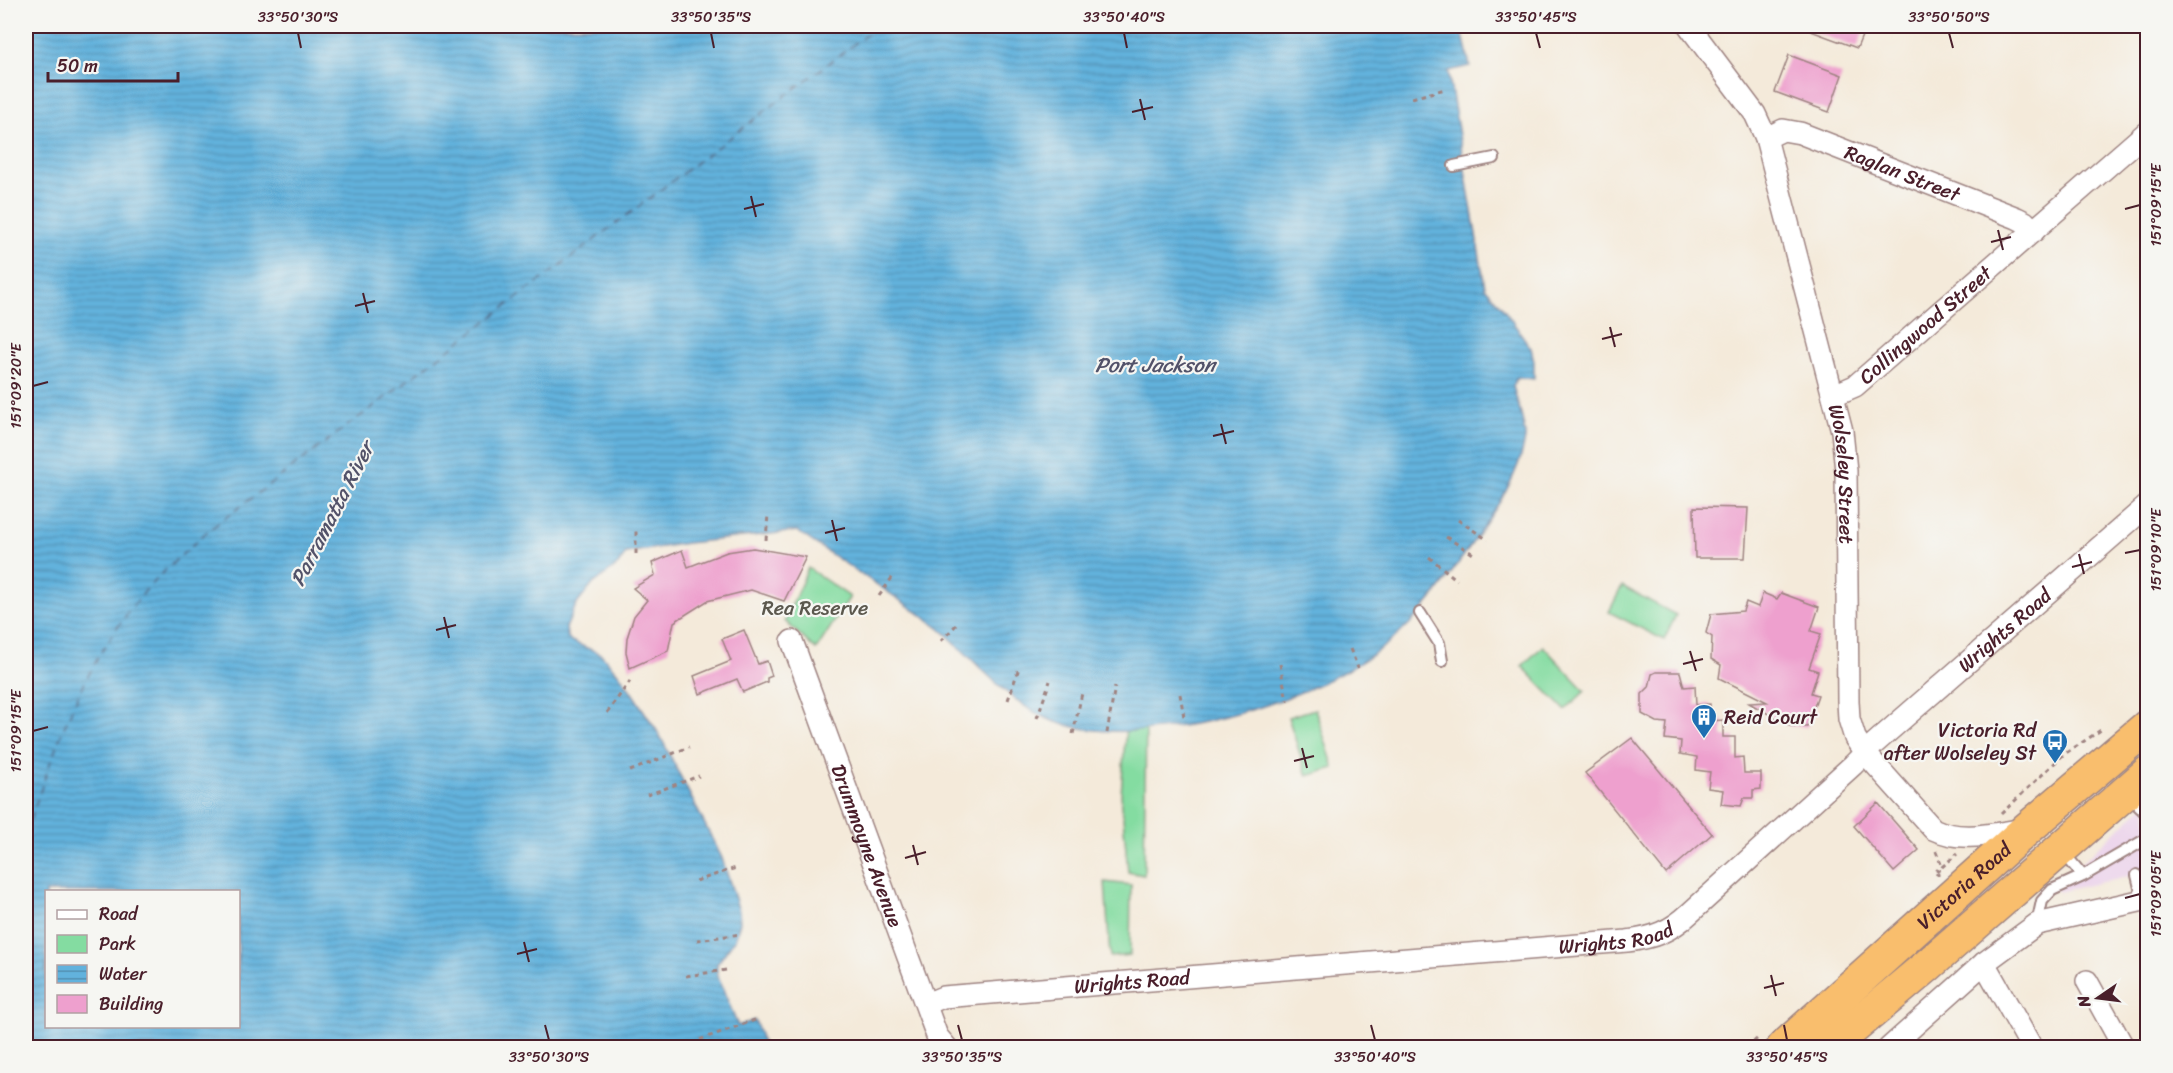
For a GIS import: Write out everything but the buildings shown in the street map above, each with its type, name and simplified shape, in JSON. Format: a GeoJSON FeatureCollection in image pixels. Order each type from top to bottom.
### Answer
{"type":"FeatureCollection","features":[{"type":"Feature","properties":{"kind":"highway","name":"Victoria Road"},"geometry":{"type":"LineString","coordinates":[[1783,1047],[2027,829],[2148,726]]}},
{"type":"Feature","properties":{"kind":"highway"},"geometry":{"type":"LineString","coordinates":[[2091,773],[2125,762],[2148,761]]}},
{"type":"Feature","properties":{"kind":"highway","name":"Victoria Road"},"geometry":{"type":"LineString","coordinates":[[1829,1047],[1927,966],[2061,849],[2140,794]]}},
{"type":"Feature","properties":{"kind":"street","name":"Wolseley Street"},"geometry":{"type":"LineString","coordinates":[[1689,26],[1755,114],[1766,138],[1834,395],[1842,431],[1846,471],[1849,719],[1855,738],[1865,753],[1933,829],[1952,836],[2027,829]]}},
{"type":"Feature","properties":{"kind":"street","name":"Raglan Street"},"geometry":{"type":"LineString","coordinates":[[1766,138],[1783,130],[1800,133],[2017,218],[2034,231]]}},
{"type":"Feature","properties":{"kind":"street","name":"Collingwood Street"},"geometry":{"type":"LineString","coordinates":[[1834,395],[1855,386],[2148,131]]}},
{"type":"Feature","properties":{"kind":"street","name":"Wrights Road"},"geometry":{"type":"LineString","coordinates":[[926,1004],[944,997],[1653,937],[1679,923],[1865,753],[2148,504]]}},
{"type":"Feature","properties":{"kind":"street","name":"Drummoyne Avenue"},"geometry":{"type":"LineString","coordinates":[[792,640],[937,1036],[947,1047]]}},
{"type":"Feature","properties":{"kind":"street"},"geometry":{"type":"LineString","coordinates":[[1889,1047],[1984,963],[2037,924],[2145,900]]}},
{"type":"Feature","properties":{"kind":"street"},"geometry":{"type":"LineString","coordinates":[[1984,963],[2032,1047]]}},
{"type":"Feature","properties":{"kind":"street"},"geometry":{"type":"LineString","coordinates":[[2087,981],[2124,1047]]}},
{"type":"Feature","properties":{"kind":"lane"},"geometry":{"type":"LineString","coordinates":[[1454,166],[1494,158]]}},
{"type":"Feature","properties":{"kind":"lane"},"geometry":{"type":"LineString","coordinates":[[1420,613],[1439,644],[1442,662]]}},
{"type":"Feature","properties":{"kind":"lane"},"geometry":{"type":"LineString","coordinates":[[2037,924],[2042,901],[2052,890],[2084,876],[2148,838]]}},
{"type":"Feature","properties":{"kind":"lane"},"geometry":{"type":"LineString","coordinates":[[2061,849],[2084,876]]}},
{"type":"Feature","properties":{"kind":"lane"},"geometry":{"type":"LineString","coordinates":[[2137,874],[2145,900]]}},
{"type":"Feature","properties":{"kind":"path"},"geometry":{"type":"LineString","coordinates":[[1412,98],[1445,89]]}},
{"type":"Feature","properties":{"kind":"path"},"geometry":{"type":"LineString","coordinates":[[766,540],[768,514]]}},
{"type":"Feature","properties":{"kind":"path"},"geometry":{"type":"LineString","coordinates":[[1458,520],[1488,540]]}},
{"type":"Feature","properties":{"kind":"path"},"geometry":{"type":"LineString","coordinates":[[636,531],[636,554]]}},
{"type":"Feature","properties":{"kind":"path"},"geometry":{"type":"LineString","coordinates":[[1446,537],[1475,555]]}},
{"type":"Feature","properties":{"kind":"path"},"geometry":{"type":"LineString","coordinates":[[1430,557],[1457,580]]}},
{"type":"Feature","properties":{"kind":"path"},"geometry":{"type":"LineString","coordinates":[[879,596],[894,575]]}},
{"type":"Feature","properties":{"kind":"path"},"geometry":{"type":"LineString","coordinates":[[941,640],[956,625]]}},
{"type":"Feature","properties":{"kind":"path"},"geometry":{"type":"LineString","coordinates":[[1350,649],[1358,668]]}},
{"type":"Feature","properties":{"kind":"path"},"geometry":{"type":"LineString","coordinates":[[1280,664],[1287,701]]}},
{"type":"Feature","properties":{"kind":"path"},"geometry":{"type":"LineString","coordinates":[[1008,700],[1019,668]]}},
{"type":"Feature","properties":{"kind":"path"},"geometry":{"type":"LineString","coordinates":[[607,713],[630,681]]}},
{"type":"Feature","properties":{"kind":"path"},"geometry":{"type":"LineString","coordinates":[[1037,718],[1050,681]]}},
{"type":"Feature","properties":{"kind":"path"},"geometry":{"type":"LineString","coordinates":[[1107,733],[1115,686]]}},
{"type":"Feature","properties":{"kind":"path"},"geometry":{"type":"LineString","coordinates":[[1073,734],[1082,693]]}},
{"type":"Feature","properties":{"kind":"path"},"geometry":{"type":"LineString","coordinates":[[1180,694],[1184,717]]}},
{"type":"Feature","properties":{"kind":"path"},"geometry":{"type":"LineString","coordinates":[[1995,818],[2063,755],[2109,726]]}},
{"type":"Feature","properties":{"kind":"path"},"geometry":{"type":"LineString","coordinates":[[630,771],[689,747]]}},
{"type":"Feature","properties":{"kind":"path"},"geometry":{"type":"LineString","coordinates":[[647,795],[699,776]]}},
{"type":"Feature","properties":{"kind":"path"},"geometry":{"type":"LineString","coordinates":[[1938,853],[1942,867],[1969,844],[1971,836]]}},
{"type":"Feature","properties":{"kind":"path"},"geometry":{"type":"LineString","coordinates":[[696,881],[736,868]]}},
{"type":"Feature","properties":{"kind":"path"},"geometry":{"type":"LineString","coordinates":[[697,940],[741,934]]}},
{"type":"Feature","properties":{"kind":"path"},"geometry":{"type":"LineString","coordinates":[[686,976],[726,970]]}},
{"type":"Feature","properties":{"kind":"path"},"geometry":{"type":"LineString","coordinates":[[700,1047],[699,1040],[755,1020]]}},
{"type":"Feature","properties":{"kind":"shaded area"},"geometry":{"type":"Polygon","coordinates":[[[2147,803],[2147,872],[2058,892],[2056,886],[2147,803]]]}},
{"type":"Feature","properties":{"kind":"green space","name":"Rea Reserve"},"geometry":{"type":"Polygon","coordinates":[[[808,568],[850,597],[816,650],[785,621],[808,568]]]}},
{"type":"Feature","properties":{"kind":"green space"},"geometry":{"type":"Polygon","coordinates":[[[1622,586],[1676,615],[1664,640],[1609,612],[1622,586]]]}},
{"type":"Feature","properties":{"kind":"green space"},"geometry":{"type":"Polygon","coordinates":[[[1543,646],[1585,691],[1565,710],[1522,666],[1543,646]]]}},
{"type":"Feature","properties":{"kind":"green space"},"geometry":{"type":"Polygon","coordinates":[[[1315,709],[1334,768],[1307,776],[1288,717],[1315,709]]]}},
{"type":"Feature","properties":{"kind":"green space"},"geometry":{"type":"Polygon","coordinates":[[[1146,721],[1144,875],[1128,872],[1121,795],[1126,724],[1146,721]]]}},
{"type":"Feature","properties":{"kind":"green space"},"geometry":{"type":"Polygon","coordinates":[[[1105,882],[1131,885],[1130,955],[1110,957],[1105,882]]]}},
{"type":"Feature","properties":{"kind":"water","name":"Port Jackson"},"geometry":{"type":"Polygon","coordinates":[[[26,26],[1440,26],[1442,30],[1461,26],[1470,66],[1448,71],[1485,287],[1531,348],[1534,361],[1534,379],[1517,377],[1513,386],[1525,439],[1518,466],[1506,492],[1435,595],[1400,633],[1356,665],[1318,685],[1276,702],[1186,725],[1141,731],[1099,730],[1062,724],[1021,704],[939,628],[797,531],[687,543],[626,553],[618,565],[593,584],[576,605],[566,628],[567,636],[571,641],[601,654],[623,679],[659,734],[722,858],[739,911],[740,922],[735,939],[717,964],[717,974],[738,1026],[755,1020],[764,1047],[26,1047],[26,26]]]}},
{"type":"Feature","properties":{"kind":"ferry route"},"geometry":{"type":"LineString","coordinates":[[26,833],[72,708],[87,679],[121,622],[164,571],[204,534],[878,26]]}},
{"type":"Feature","properties":{"kind":"ferry route"},"geometry":{"type":"LineString","coordinates":[[26,1001],[33,1048]]}},
{"type":"Feature","properties":{"kind":"place","name":"Reid Court"},"geometry":{"type":"Point","coordinates":[1704,740]}},
{"type":"Feature","properties":{"kind":"place","name":"Victoria Rd after Wolseley St"},"geometry":{"type":"Point","coordinates":[2055,765]}},
{"type":"Feature","properties":{"kind":"water label","name":"Parramatta River"},"geometry":{"type":"Point","coordinates":[332,514]}}]}
